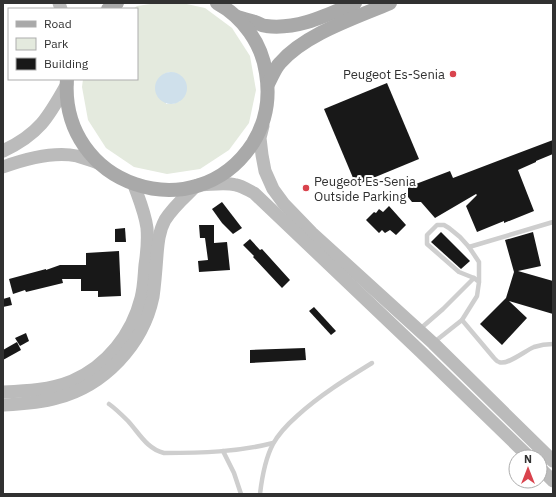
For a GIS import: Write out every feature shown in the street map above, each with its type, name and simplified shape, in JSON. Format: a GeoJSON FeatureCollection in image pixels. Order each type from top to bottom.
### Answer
{"type":"FeatureCollection","features":[{"type":"Feature","properties":{"kind":"main road"},"geometry":{"type":"LineString","coordinates":[[218,3],[237,17],[249,32],[259,48],[265,66],[268,84],[267,101],[260,138],[265,171],[273,189],[284,204],[312,232],[433,343],[553,461]]}},
{"type":"Feature","properties":{"kind":"main road"},"geometry":{"type":"LineString","coordinates":[[237,17],[265,26],[282,27],[311,21],[355,3]]}},
{"type":"Feature","properties":{"kind":"main road"},"geometry":{"type":"LineString","coordinates":[[268,84],[279,63],[294,50],[315,36],[390,3]]}},
{"type":"Feature","properties":{"kind":"main road"},"geometry":{"type":"LineString","coordinates":[[3,151],[24,140],[37,130],[47,118],[67,82]]}},
{"type":"Feature","properties":{"kind":"main road"},"geometry":{"type":"LineString","coordinates":[[67,82],[68,106],[74,127],[80,140],[88,152],[109,172],[134,185],[155,189],[175,190],[197,186],[224,184],[236,185],[254,193],[521,449]]}},
{"type":"Feature","properties":{"kind":"main road"},"geometry":{"type":"LineString","coordinates":[[3,405],[37,402],[76,392],[101,377],[123,356],[143,326],[148,313],[155,285],[159,242],[162,228],[169,214],[197,186],[216,177],[233,166],[246,152],[257,135],[264,117]]}},
{"type":"Feature","properties":{"kind":"main road"},"geometry":{"type":"LineString","coordinates":[[3,167],[23,160],[59,155],[76,156],[98,163]]}},
{"type":"Feature","properties":{"kind":"main road"},"geometry":{"type":"LineString","coordinates":[[3,392],[54,387],[72,381],[104,360],[116,348],[124,336],[133,320],[142,296],[148,236],[146,219],[134,185]]}},
{"type":"Feature","properties":{"kind":"main road"},"geometry":{"type":"LineString","coordinates":[[421,352],[433,343]]}},
{"type":"Feature","properties":{"kind":"lane"},"geometry":{"type":"LineString","coordinates":[[469,247],[553,222]]}},
{"type":"Feature","properties":{"kind":"lane"},"geometry":{"type":"LineString","coordinates":[[433,343],[462,320],[477,296],[479,282],[479,262],[469,247],[449,228],[444,225],[437,225],[427,236],[427,244],[459,272],[474,278],[479,282]]}},
{"type":"Feature","properties":{"kind":"lane"},"geometry":{"type":"LineString","coordinates":[[418,330],[443,309],[474,278]]}},
{"type":"Feature","properties":{"kind":"lane"},"geometry":{"type":"LineString","coordinates":[[462,320],[499,363],[504,363],[511,360],[533,347],[543,344],[553,344]]}},
{"type":"Feature","properties":{"kind":"lane"},"geometry":{"type":"LineString","coordinates":[[260,494],[268,453],[280,432],[307,407],[337,384],[372,363]]}},
{"type":"Feature","properties":{"kind":"lane"},"geometry":{"type":"LineString","coordinates":[[109,404],[128,421],[152,448],[158,452],[223,451],[253,448],[273,443]]}},
{"type":"Feature","properties":{"kind":"lane"},"geometry":{"type":"LineString","coordinates":[[223,451],[234,473],[241,494]]}},
{"type":"Feature","properties":{"kind":"green space"},"geometry":{"type":"Polygon","coordinates":[[[157,3],[182,3],[205,8],[232,28],[250,56],[256,90],[249,123],[229,150],[200,169],[167,174],[134,167],[106,148],[88,120],[82,87],[83,80],[138,80],[138,8],[134,8],[137,6],[157,3]],[[169,72],[164,74],[166,104],[173,104],[180,101],[175,73],[169,72]]]}},
{"type":"Feature","properties":{"kind":"water"},"geometry":{"type":"Polygon","coordinates":[[[168,72],[174,72],[184,79],[187,88],[186,94],[180,101],[174,104],[168,104],[158,97],[155,91],[155,85],[162,75],[168,72]]]}},
{"type":"Feature","properties":{"kind":"building"},"geometry":{"type":"Polygon","coordinates":[[[387,83],[419,159],[356,185],[324,109],[387,83]]]}},
{"type":"Feature","properties":{"kind":"building"},"geometry":{"type":"Polygon","coordinates":[[[553,140],[553,154],[518,170],[534,211],[504,223],[504,221],[477,232],[466,206],[477,195],[476,194],[435,218],[421,202],[412,202],[408,197],[408,187],[450,171],[453,178],[553,140]]]}},
{"type":"Feature","properties":{"kind":"building"},"geometry":{"type":"Polygon","coordinates":[[[222,202],[242,228],[233,234],[222,223],[212,209],[222,202]]]}},
{"type":"Feature","properties":{"kind":"building"},"geometry":{"type":"Polygon","coordinates":[[[389,206],[406,225],[396,235],[390,230],[385,233],[382,230],[379,233],[366,220],[374,212],[376,213],[379,209],[383,212],[389,206]]]}},
{"type":"Feature","properties":{"kind":"building"},"geometry":{"type":"Polygon","coordinates":[[[199,225],[214,225],[214,243],[227,242],[230,270],[199,272],[198,261],[208,260],[205,238],[200,238],[199,225]]]}},
{"type":"Feature","properties":{"kind":"building"},"geometry":{"type":"Polygon","coordinates":[[[125,228],[126,242],[115,242],[115,229],[125,228]]]}},
{"type":"Feature","properties":{"kind":"building"},"geometry":{"type":"Polygon","coordinates":[[[441,232],[470,261],[461,269],[431,242],[441,232]]]}},
{"type":"Feature","properties":{"kind":"building"},"geometry":{"type":"Polygon","coordinates":[[[533,232],[541,266],[518,271],[553,281],[553,314],[509,301],[527,318],[502,345],[480,324],[506,298],[514,272],[505,240],[533,232]]]}},
{"type":"Feature","properties":{"kind":"building"},"geometry":{"type":"Polygon","coordinates":[[[250,239],[260,250],[262,249],[290,280],[282,288],[243,245],[250,239]]]}},
{"type":"Feature","properties":{"kind":"building"},"geometry":{"type":"Polygon","coordinates":[[[119,251],[121,296],[98,297],[98,291],[81,291],[81,279],[62,279],[63,283],[26,292],[25,290],[13,294],[9,279],[60,265],[86,265],[86,253],[119,251]]]}},
{"type":"Feature","properties":{"kind":"building"},"geometry":{"type":"Polygon","coordinates":[[[10,297],[12,305],[3,307],[3,299],[10,297]]]}},
{"type":"Feature","properties":{"kind":"building"},"geometry":{"type":"Polygon","coordinates":[[[314,307],[336,331],[331,335],[309,311],[314,307]]]}},
{"type":"Feature","properties":{"kind":"building"},"geometry":{"type":"Polygon","coordinates":[[[26,333],[29,341],[20,346],[15,338],[26,333]]]}},
{"type":"Feature","properties":{"kind":"building"},"geometry":{"type":"Polygon","coordinates":[[[17,342],[21,350],[3,360],[3,350],[17,342]]]}},
{"type":"Feature","properties":{"kind":"building"},"geometry":{"type":"Polygon","coordinates":[[[305,348],[306,360],[250,363],[250,350],[305,348]]]}},
{"type":"Feature","properties":{"kind":"place","name":"Peugeot Es-Senia"},"geometry":{"type":"Point","coordinates":[453,74]}},
{"type":"Feature","properties":{"kind":"place","name":"Peugeot Es-Senia Outside Parking"},"geometry":{"type":"Point","coordinates":[306,188]}}]}
